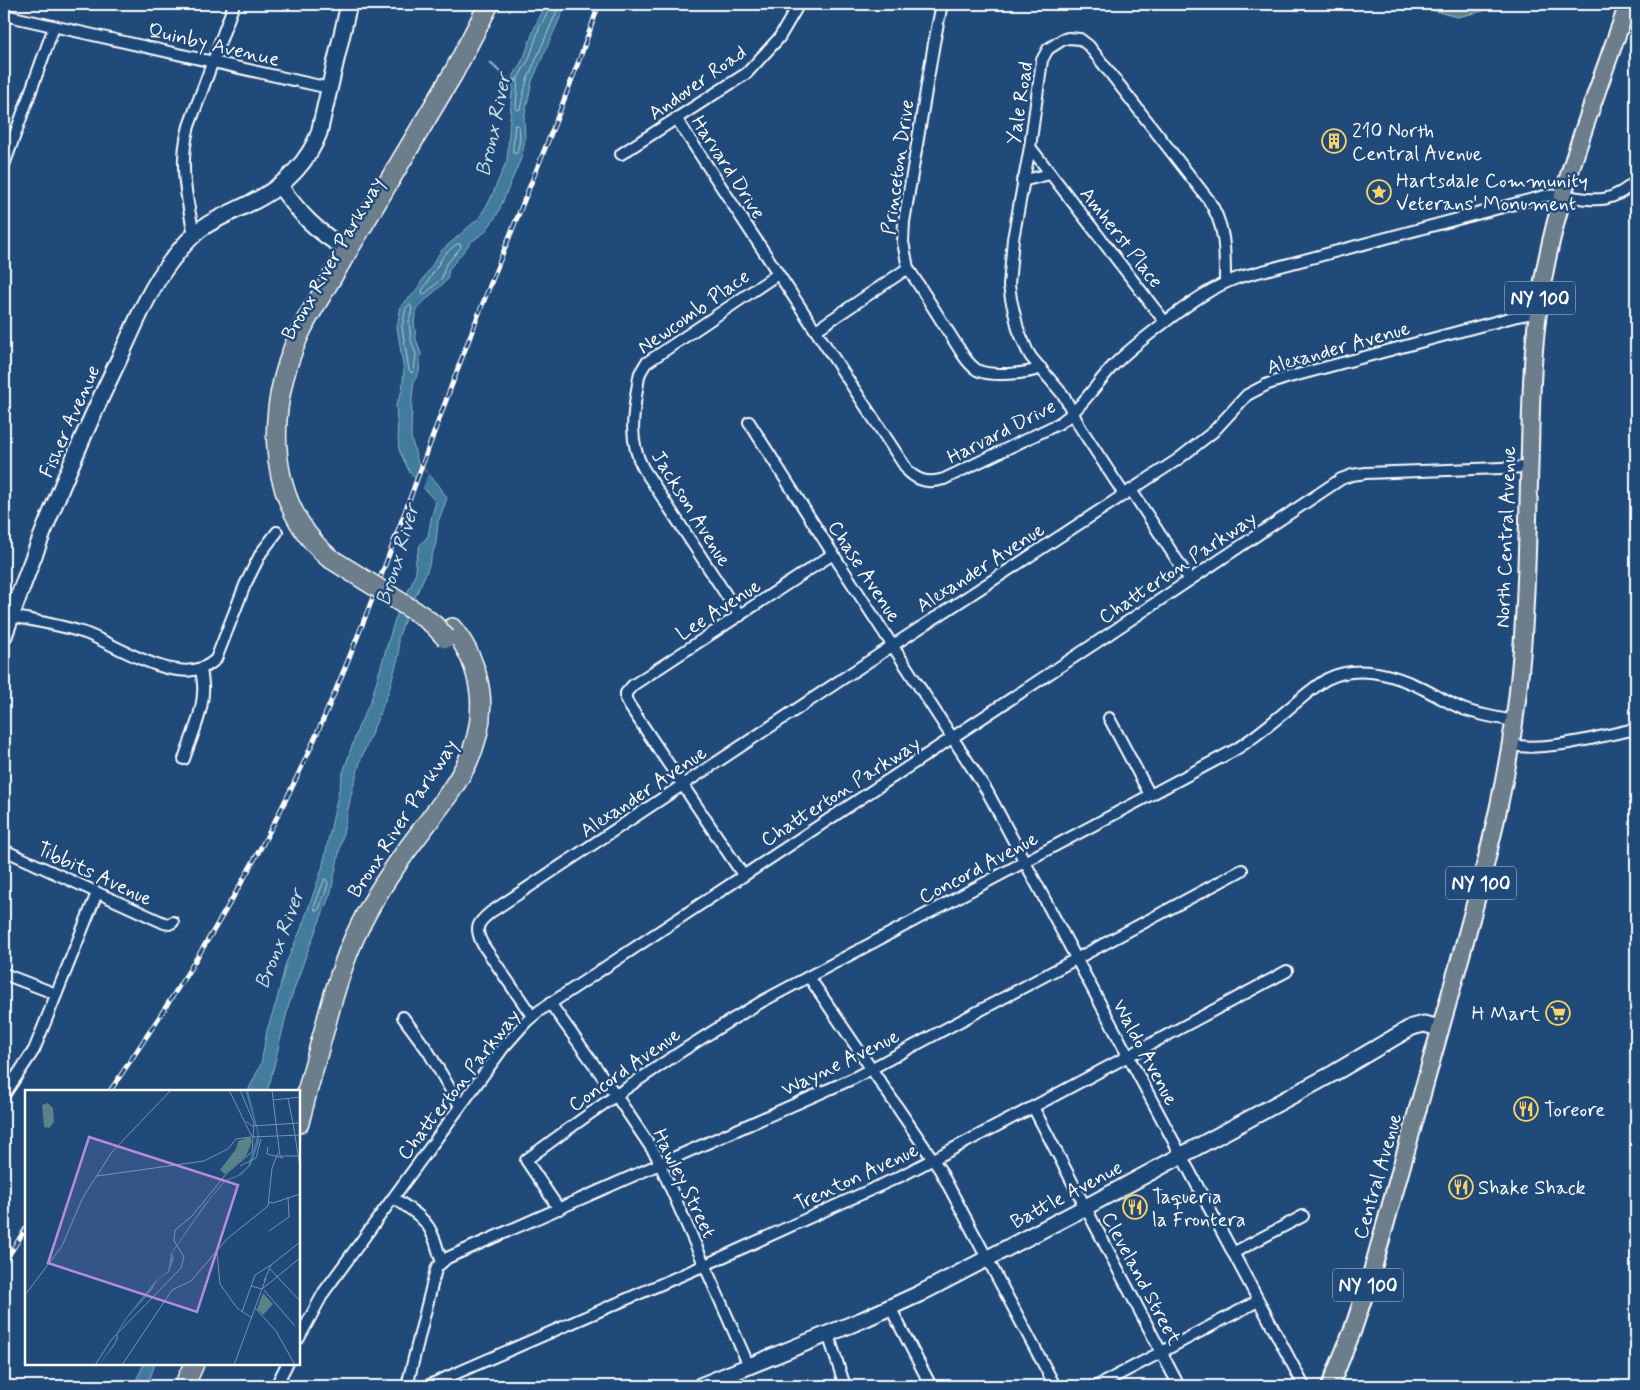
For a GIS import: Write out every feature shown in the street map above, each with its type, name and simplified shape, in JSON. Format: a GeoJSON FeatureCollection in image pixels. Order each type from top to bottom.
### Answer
{"type":"FeatureCollection","features":[{"type":"Feature","properties":{"kind":"highway","name":"Bronx River Parkway"},"geometry":{"type":"LineString","coordinates":[[300,1119],[338,982],[355,936],[371,905],[393,870],[458,780],[471,757],[477,741],[481,715],[478,681],[470,656],[449,633],[350,572],[332,553],[305,532],[295,517],[288,502],[280,467],[277,442],[277,416],[282,382],[296,342],[311,312],[454,72],[489,4]]}},
{"type":"Feature","properties":{"kind":"highway","name":"Bronx River Parkway"},"geometry":{"type":"LineString","coordinates":[[332,553],[322,535],[307,515],[300,500],[293,476],[288,426],[290,401],[297,369],[318,322],[452,97],[477,53],[501,4]]}},
{"type":"Feature","properties":{"kind":"highway","name":"Bronx River Parkway"},"geometry":{"type":"LineString","coordinates":[[295,1090],[329,971],[349,923],[389,857],[449,775],[464,745],[469,721],[469,695],[461,664],[449,633]]}},
{"type":"Feature","properties":{"kind":"highway"},"geometry":{"type":"LineString","coordinates":[[172,1386],[182,1365]]}},
{"type":"Feature","properties":{"kind":"highway"},"geometry":{"type":"LineString","coordinates":[[184,1386],[194,1365]]}},
{"type":"Feature","properties":{"kind":"main road","name":"NY 100"},"geometry":{"type":"LineString","coordinates":[[1538,312],[1549,251],[1563,196],[1628,4]]}},
{"type":"Feature","properties":{"kind":"main road","name":"North Central Avenue"},"geometry":{"type":"LineString","coordinates":[[1515,721],[1525,605],[1531,403],[1538,312]]}},
{"type":"Feature","properties":{"kind":"main road","name":"NY 100"},"geometry":{"type":"LineString","coordinates":[[1511,745],[1515,721]]}},
{"type":"Feature","properties":{"kind":"main road","name":"Central Avenue"},"geometry":{"type":"LineString","coordinates":[[1330,1386],[1362,1304],[1456,974],[1492,838],[1511,745]]}},
{"type":"Feature","properties":{"kind":"street"},"geometry":{"type":"LineString","coordinates":[[194,235],[184,183],[183,154],[189,126],[234,4]]}},
{"type":"Feature","properties":{"kind":"street","name":"Fisher Avenue"},"geometry":{"type":"LineString","coordinates":[[4,636],[54,504],[95,408],[155,285],[170,262],[194,235],[209,223],[262,197],[279,185],[301,164],[316,141],[348,4]]}},
{"type":"Feature","properties":{"kind":"street","name":"Andover Road"},"geometry":{"type":"LineString","coordinates":[[621,154],[739,78],[754,66],[779,38],[799,4]]}},
{"type":"Feature","properties":{"kind":"street","name":"Princeton Drive"},"geometry":{"type":"LineString","coordinates":[[942,4],[904,222],[904,247],[908,268],[972,366],[981,372],[992,374],[1033,371],[1041,368]]}},
{"type":"Feature","properties":{"kind":"street","name":"Quinby Avenue"},"geometry":{"type":"LineString","coordinates":[[4,16],[329,88]]}},
{"type":"Feature","properties":{"kind":"street"},"geometry":{"type":"LineString","coordinates":[[4,162],[54,27]]}},
{"type":"Feature","properties":{"kind":"street","name":"Yale Road"},"geometry":{"type":"LineString","coordinates":[[1190,580],[1080,427],[1064,396],[1031,357],[1018,328],[1010,299],[1011,254],[1022,181],[1030,147],[1040,68],[1045,55],[1052,45],[1068,38],[1080,39],[1094,51],[1202,191],[1216,212],[1223,233],[1225,282]]}},
{"type":"Feature","properties":{"kind":"street","name":"Harvard Drive"},"geometry":{"type":"LineString","coordinates":[[676,118],[908,471],[918,479],[931,482],[944,479],[1064,421],[1122,357],[1165,322],[1210,290],[1225,282],[1544,196],[1601,200],[1612,197],[1636,181]]}},
{"type":"Feature","properties":{"kind":"street","name":"Amherst Place"},"geometry":{"type":"LineString","coordinates":[[1030,147],[1165,322]]}},
{"type":"Feature","properties":{"kind":"street"},"geometry":{"type":"LineString","coordinates":[[1022,181],[1050,174]]}},
{"type":"Feature","properties":{"kind":"street"},"geometry":{"type":"LineString","coordinates":[[279,185],[306,220],[348,250]]}},
{"type":"Feature","properties":{"kind":"street"},"geometry":{"type":"LineString","coordinates":[[816,330],[908,268]]}},
{"type":"Feature","properties":{"kind":"street","name":"Newcomb Place"},"geometry":{"type":"LineString","coordinates":[[638,384],[642,368],[650,360],[778,274]]}},
{"type":"Feature","properties":{"kind":"street","name":"Alexander Avenue"},"geometry":{"type":"LineString","coordinates":[[532,1016],[483,944],[477,930],[480,922],[491,912],[1177,460],[1202,441],[1223,422],[1243,399],[1254,391],[1268,384],[1517,316],[1538,312]]}},
{"type":"Feature","properties":{"kind":"street","name":"Jackson Avenue"},"geometry":{"type":"LineString","coordinates":[[638,384],[632,436],[639,460],[740,616]]}},
{"type":"Feature","properties":{"kind":"street","name":"Chase Avenue"},"geometry":{"type":"LineString","coordinates":[[749,422],[952,738]]}},
{"type":"Feature","properties":{"kind":"street","name":"Chatterton Parkway"},"geometry":{"type":"LineString","coordinates":[[300,1336],[324,1292],[506,1044],[532,1016],[550,1003],[1347,476],[1366,473],[1529,467]]}},
{"type":"Feature","properties":{"kind":"street"},"geometry":{"type":"LineString","coordinates":[[11,616],[86,633],[160,666],[182,671],[196,670],[212,664],[216,659],[249,577],[261,553],[277,532]]}},
{"type":"Feature","properties":{"kind":"street","name":"Lee Avenue"},"geometry":{"type":"LineString","coordinates":[[683,786],[629,705],[625,696],[628,690],[833,554]]}},
{"type":"Feature","properties":{"kind":"street"},"geometry":{"type":"LineString","coordinates":[[184,759],[203,700],[201,668]]}},
{"type":"Feature","properties":{"kind":"street","name":"Concord Avenue"},"geometry":{"type":"LineString","coordinates":[[560,1209],[526,1160],[615,1094],[723,1023],[1242,745],[1327,679],[1346,673],[1366,671],[1387,674],[1416,685],[1462,709],[1481,715],[1515,721]]}},
{"type":"Feature","properties":{"kind":"street"},"geometry":{"type":"LineString","coordinates":[[1109,718],[1150,795]]}},
{"type":"Feature","properties":{"kind":"street"},"geometry":{"type":"LineString","coordinates":[[1511,745],[1542,747],[1636,729]]}},
{"type":"Feature","properties":{"kind":"street","name":"Waldo Avenue"},"geometry":{"type":"LineString","coordinates":[[952,738],[987,791],[1304,1386]]}},
{"type":"Feature","properties":{"kind":"street"},"geometry":{"type":"LineString","coordinates":[[683,786],[744,875]]}},
{"type":"Feature","properties":{"kind":"street","name":"Tibbits Avenue"},"geometry":{"type":"LineString","coordinates":[[4,850],[164,923],[169,924],[173,922]]}},
{"type":"Feature","properties":{"kind":"street","name":"Wayne Avenue"},"geometry":{"type":"LineString","coordinates":[[442,1262],[447,1258],[852,1079],[1242,870]]}},
{"type":"Feature","properties":{"kind":"street"},"geometry":{"type":"LineString","coordinates":[[4,1095],[34,1050],[97,894]]}},
{"type":"Feature","properties":{"kind":"street","name":"Trenton Avenue"},"geometry":{"type":"LineString","coordinates":[[427,1386],[705,1265],[934,1160],[1287,970]]}},
{"type":"Feature","properties":{"kind":"street"},"geometry":{"type":"LineString","coordinates":[[4,974],[56,994]]}},
{"type":"Feature","properties":{"kind":"street"},"geometry":{"type":"LineString","coordinates":[[808,977],[934,1160],[1055,1386]]}},
{"type":"Feature","properties":{"kind":"street","name":"Hawley Street"},"geometry":{"type":"LineString","coordinates":[[550,1003],[615,1094],[660,1164],[749,1366]]}},
{"type":"Feature","properties":{"kind":"street"},"geometry":{"type":"LineString","coordinates":[[403,1017],[428,1051],[460,1106]]}},
{"type":"Feature","properties":{"kind":"street","name":"Battle Avenue"},"geometry":{"type":"LineString","coordinates":[[700,1386],[890,1307],[988,1258],[1334,1073],[1412,1027],[1424,1024],[1440,1028]]}},
{"type":"Feature","properties":{"kind":"street","name":"Cleveland Street"},"geometry":{"type":"LineString","coordinates":[[1032,1107],[1179,1386]]}},
{"type":"Feature","properties":{"kind":"street"},"geometry":{"type":"LineString","coordinates":[[394,1198],[427,1224],[433,1235],[442,1262],[437,1267],[435,1273],[407,1386]]}},
{"type":"Feature","properties":{"kind":"street"},"geometry":{"type":"LineString","coordinates":[[1233,1253],[1303,1216]]}},
{"type":"Feature","properties":{"kind":"street"},"geometry":{"type":"LineString","coordinates":[[1097,1386],[1258,1301]]}},
{"type":"Feature","properties":{"kind":"street"},"geometry":{"type":"LineString","coordinates":[[890,1307],[931,1386]]}},
{"type":"Feature","properties":{"kind":"street"},"geometry":{"type":"LineString","coordinates":[[828,1334],[845,1386]]}},
{"type":"Feature","properties":{"kind":"street"},"geometry":{"type":"LineString","coordinates":[[276,1386],[286,1365]]}},
{"type":"Feature","properties":{"kind":"green space"},"geometry":{"type":"Polygon","coordinates":[[[1429,4],[1498,4],[1492,9],[1457,17],[1428,9],[1429,4]]]}},
{"type":"Feature","properties":{"kind":"water"},"geometry":{"type":"Polygon","coordinates":[[[546,4],[566,4],[532,81],[524,118],[525,139],[522,156],[497,215],[485,232],[471,242],[449,269],[447,280],[417,308],[414,322],[416,339],[421,354],[419,372],[414,381],[412,397],[411,437],[418,463],[438,484],[447,498],[438,522],[436,543],[427,571],[398,638],[399,655],[388,693],[361,759],[351,795],[331,892],[289,1004],[267,1090],[248,1090],[261,1064],[267,1030],[286,963],[301,929],[322,869],[342,776],[358,728],[371,700],[395,619],[416,572],[415,563],[420,545],[428,536],[436,502],[410,473],[399,450],[396,405],[402,391],[404,371],[397,327],[401,306],[415,292],[441,251],[479,218],[490,200],[507,160],[513,77],[524,57],[536,24],[546,4]]]}},
{"type":"Feature","properties":{"kind":"water"},"geometry":{"type":"Polygon","coordinates":[[[144,1365],[155,1365],[147,1386],[132,1386],[144,1365]]]}},
{"type":"Feature","properties":{"kind":"pier"},"geometry":{"type":"Polygon","coordinates":[[[419,465],[428,474],[422,490],[414,481],[419,465]]]}},
{"type":"Feature","properties":{"kind":"waterway","name":"Bronx River"},"geometry":{"type":"LineString","coordinates":[[491,63],[510,81],[516,80]]}},
{"type":"Feature","properties":{"kind":"railway"},"geometry":{"type":"LineString","coordinates":[[111,1090],[163,1011],[239,888],[305,760],[371,602],[471,334],[553,129],[599,4]]}},
{"type":"Feature","properties":{"kind":"railway"},"geometry":{"type":"LineString","coordinates":[[4,1263],[25,1230]]}},
{"type":"Feature","properties":{"kind":"place","name":"210 North Central Avenue"},"geometry":{"type":"Point","coordinates":[1334,141]}},
{"type":"Feature","properties":{"kind":"place","name":"Hartsdale Community Veterans' Monument"},"geometry":{"type":"Point","coordinates":[1379,192]}},
{"type":"Feature","properties":{"kind":"place","name":"H Mart"},"geometry":{"type":"Point","coordinates":[1558,1013]}},
{"type":"Feature","properties":{"kind":"place","name":"Toreore"},"geometry":{"type":"Point","coordinates":[1526,1109]}},
{"type":"Feature","properties":{"kind":"place","name":"Shake Shack"},"geometry":{"type":"Point","coordinates":[1461,1187]}},
{"type":"Feature","properties":{"kind":"place","name":"Taqueria la Frontera"},"geometry":{"type":"Point","coordinates":[1135,1207]}}]}
